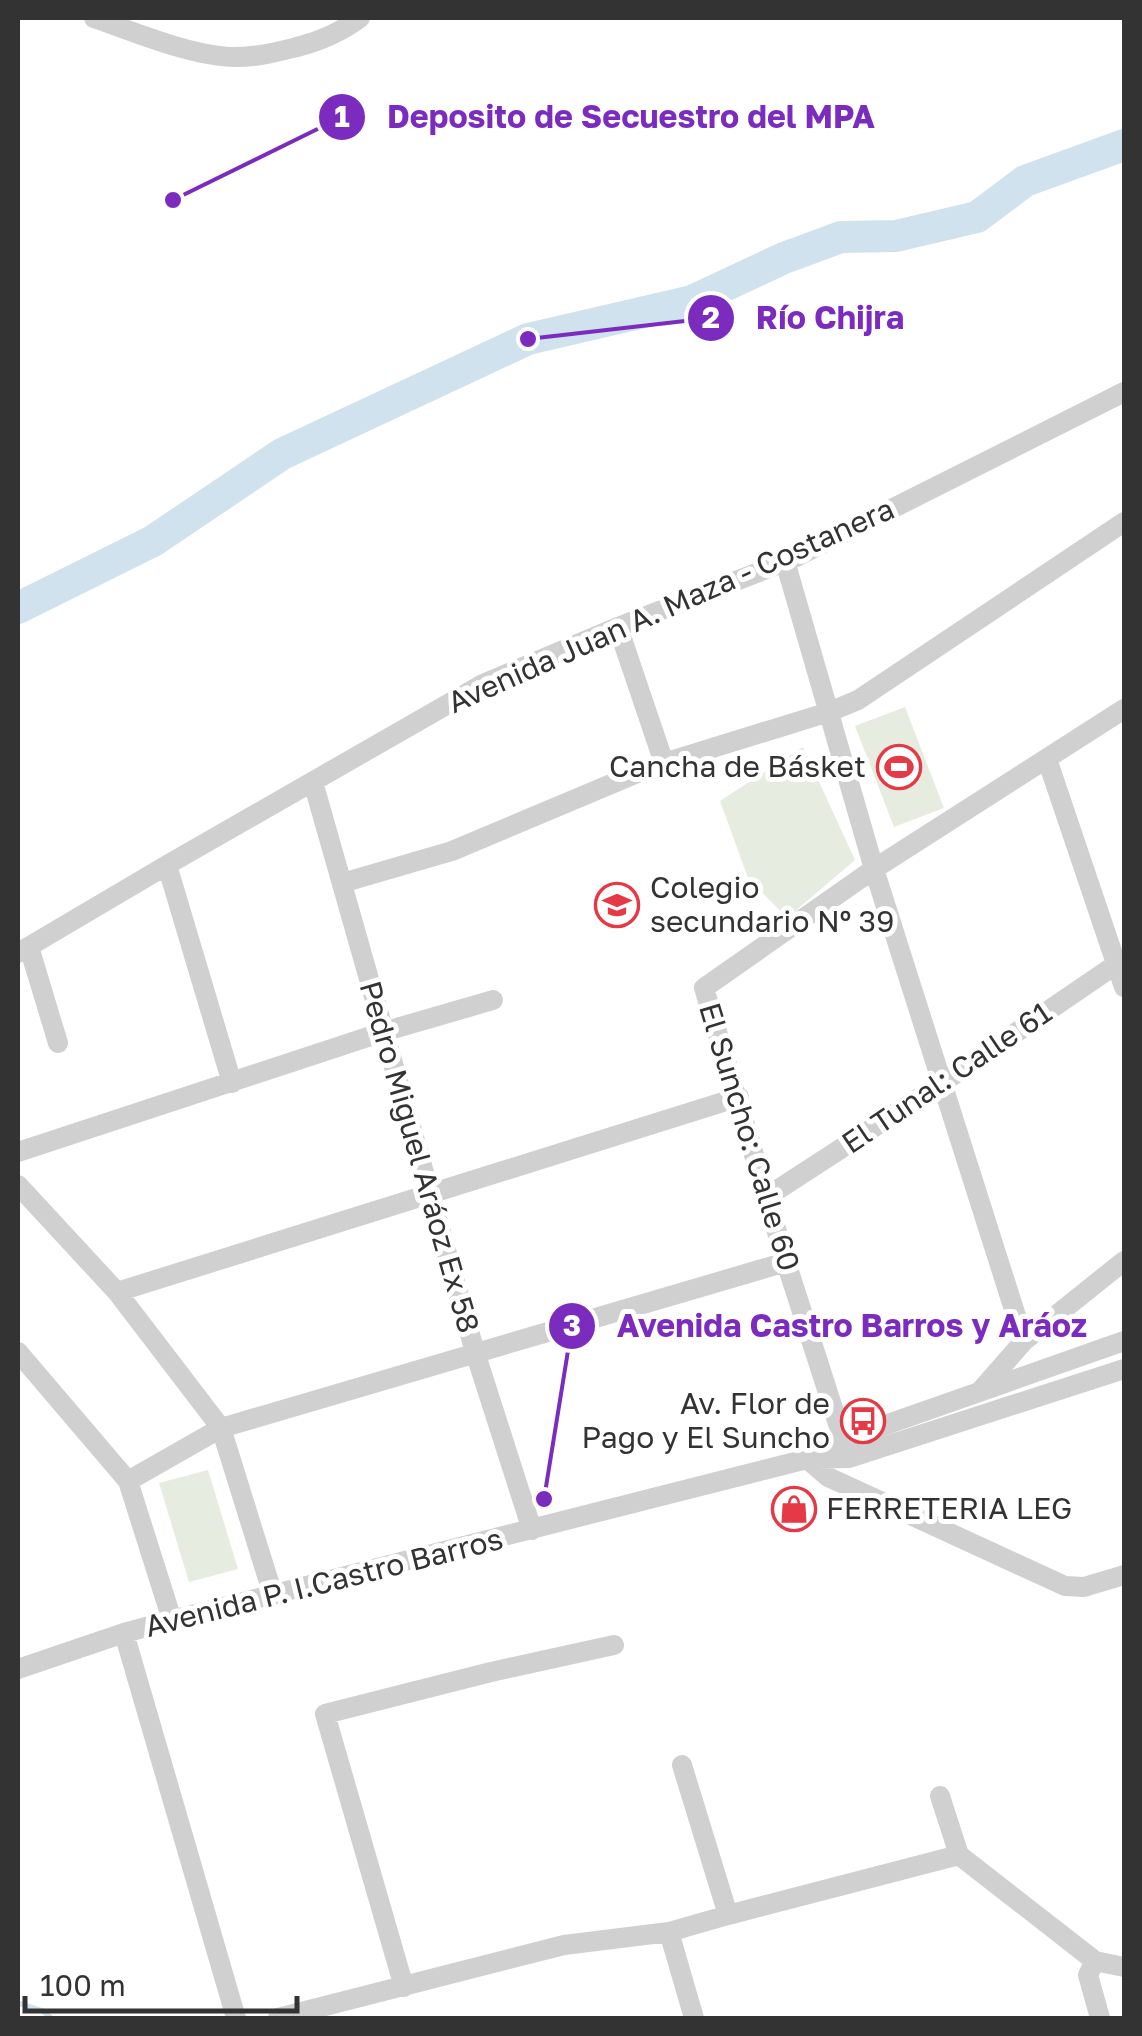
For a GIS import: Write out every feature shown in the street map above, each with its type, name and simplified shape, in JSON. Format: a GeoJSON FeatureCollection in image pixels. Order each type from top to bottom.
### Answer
{"type":"FeatureCollection","features":[{"type":"Feature","properties":{"kind":"street"},"geometry":{"type":"LineString","coordinates":[[94,18],[174,46],[232,57],[266,55],[312,43],[345,30],[360,18]]}},
{"type":"Feature","properties":{"kind":"street","name":"Avenida Juan A. Maza - Costanera"},"geometry":{"type":"LineString","coordinates":[[23,950],[483,684],[785,561],[1124,392]]}},
{"type":"Feature","properties":{"kind":"street"},"geometry":{"type":"LineString","coordinates":[[342,883],[452,851],[664,763],[858,700],[1124,522]]}},
{"type":"Feature","properties":{"kind":"street"},"geometry":{"type":"LineString","coordinates":[[785,561],[874,869],[1024,1341]]}},
{"type":"Feature","properties":{"kind":"street"},"geometry":{"type":"LineString","coordinates":[[618,627],[664,763]]}},
{"type":"Feature","properties":{"kind":"street"},"geometry":{"type":"LineString","coordinates":[[874,869],[1124,708]]}},
{"type":"Feature","properties":{"kind":"street"},"geometry":{"type":"LineString","coordinates":[[1046,758],[1121,962],[1124,987]]}},
{"type":"Feature","properties":{"kind":"street","name":"Pedro Miguel Aráoz Ex 58"},"geometry":{"type":"LineString","coordinates":[[313,782],[475,1352],[532,1530]]}},
{"type":"Feature","properties":{"kind":"street"},"geometry":{"type":"LineString","coordinates":[[167,864],[232,1083]]}},
{"type":"Feature","properties":{"kind":"street","name":"El Suncho: Calle 60"},"geometry":{"type":"LineString","coordinates":[[846,1448],[704,988],[874,869]]}},
{"type":"Feature","properties":{"kind":"street"},"geometry":{"type":"LineString","coordinates":[[23,950],[58,1042]]}},
{"type":"Feature","properties":{"kind":"street","name":"El Tunal: Calle 61"},"geometry":{"type":"LineString","coordinates":[[768,1196],[1121,962]]}},
{"type":"Feature","properties":{"kind":"street"},"geometry":{"type":"LineString","coordinates":[[18,1152],[382,1032],[493,1000]]}},
{"type":"Feature","properties":{"kind":"street"},"geometry":{"type":"LineString","coordinates":[[117,1292],[738,1097]]}},
{"type":"Feature","properties":{"kind":"street"},"geometry":{"type":"LineString","coordinates":[[18,1185],[117,1292],[221,1428],[273,1595]]}},
{"type":"Feature","properties":{"kind":"street"},"geometry":{"type":"LineString","coordinates":[[128,1480],[221,1428],[786,1262]]}},
{"type":"Feature","properties":{"kind":"street"},"geometry":{"type":"LineString","coordinates":[[978,1394],[1024,1341],[1124,1262]]}},
{"type":"Feature","properties":{"kind":"street"},"geometry":{"type":"LineString","coordinates":[[846,1448],[1124,1341]]}},
{"type":"Feature","properties":{"kind":"street"},"geometry":{"type":"LineString","coordinates":[[18,1352],[128,1480],[172,1620]]}},
{"type":"Feature","properties":{"kind":"street"},"geometry":{"type":"LineString","coordinates":[[846,1448],[1124,1369]]}},
{"type":"Feature","properties":{"kind":"street","name":"Avenida P. I.Castro Barros"},"geometry":{"type":"LineString","coordinates":[[18,1668],[172,1620],[846,1448]]}},
{"type":"Feature","properties":{"kind":"street"},"geometry":{"type":"LineString","coordinates":[[806,1459],[828,1477],[1065,1586],[1084,1586],[1124,1575]]}},
{"type":"Feature","properties":{"kind":"street"},"geometry":{"type":"LineString","coordinates":[[124,1633],[236,2018]]}},
{"type":"Feature","properties":{"kind":"street"},"geometry":{"type":"LineString","coordinates":[[404,1987],[324,1714],[614,1645]]}},
{"type":"Feature","properties":{"kind":"street"},"geometry":{"type":"LineString","coordinates":[[682,1764],[728,1914]]}},
{"type":"Feature","properties":{"kind":"street"},"geometry":{"type":"LineString","coordinates":[[940,1796],[959,1855],[1094,1961],[1124,1968]]}},
{"type":"Feature","properties":{"kind":"street"},"geometry":{"type":"LineString","coordinates":[[278,2018],[355,2010],[404,1987],[564,1946],[669,1932],[959,1855]]}},
{"type":"Feature","properties":{"kind":"street"},"geometry":{"type":"LineString","coordinates":[[669,1932],[694,2018]]}},
{"type":"Feature","properties":{"kind":"street"},"geometry":{"type":"LineString","coordinates":[[1094,1961],[1088,1975],[1100,2018]]}},
{"type":"Feature","properties":{"kind":"shaded area","name":"Cancha de Básket"},"geometry":{"type":"Polygon","coordinates":[[[905,707],[944,808],[894,827],[855,726],[905,707]]]}},
{"type":"Feature","properties":{"kind":"shaded area"},"geometry":{"type":"Polygon","coordinates":[[[803,747],[855,860],[787,918],[748,878],[720,801],[803,747]]]}},
{"type":"Feature","properties":{"kind":"shaded area"},"geometry":{"type":"Polygon","coordinates":[[[208,1470],[238,1569],[189,1582],[159,1483],[208,1470]]]}},
{"type":"Feature","properties":{"kind":"waterway"},"geometry":{"type":"LineString","coordinates":[[18,608],[153,541],[282,454],[528,339],[692,301],[784,258],[841,237],[896,236],[977,217],[1025,181],[1124,145]]}},
{"type":"Feature","properties":{"kind":"waterway"},"geometry":{"type":"LineString","coordinates":[[18,2003],[43,2011],[51,2018]]}},
{"type":"Feature","properties":{"kind":"place","name":"Deposito de Secuestro del MPA"},"geometry":{"type":"Point","coordinates":[173,200]}},
{"type":"Feature","properties":{"kind":"place","name":"Río Chijra"},"geometry":{"type":"Point","coordinates":[528,339]}},
{"type":"Feature","properties":{"kind":"place","name":"Cancha de Básket"},"geometry":{"type":"Point","coordinates":[899,767]}},
{"type":"Feature","properties":{"kind":"place","name":"Colegio secundario Nº 39"},"geometry":{"type":"Point","coordinates":[617,905]}},
{"type":"Feature","properties":{"kind":"place","name":"Av. Flor de Pago y El Suncho"},"geometry":{"type":"Point","coordinates":[863,1421]}},
{"type":"Feature","properties":{"kind":"place","name":"Avenida Castro Barros y Aráoz"},"geometry":{"type":"Point","coordinates":[544,1499]}},
{"type":"Feature","properties":{"kind":"place","name":"FERRETERIA LEG"},"geometry":{"type":"Point","coordinates":[794,1509]}}]}
